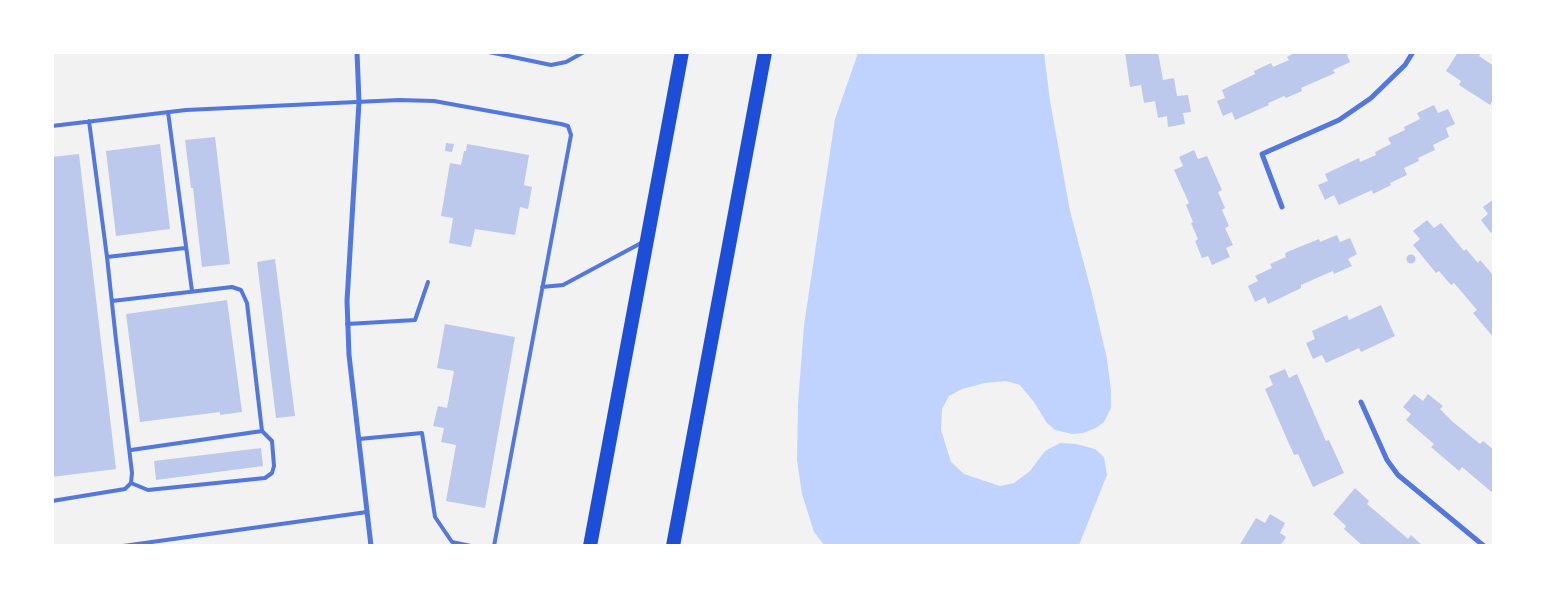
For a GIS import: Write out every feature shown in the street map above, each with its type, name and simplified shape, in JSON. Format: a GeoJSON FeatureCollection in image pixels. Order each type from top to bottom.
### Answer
{"type":"FeatureCollection","features":[{"type":"Feature","properties":{"kind":"highway"},"geometry":{"type":"LineString","coordinates":[[590,546],[682,52]]}},
{"type":"Feature","properties":{"kind":"highway"},"geometry":{"type":"LineString","coordinates":[[673,546],[765,52]]}},
{"type":"Feature","properties":{"kind":"street"},"geometry":{"type":"LineString","coordinates":[[357,52],[359,102],[348,253],[348,324],[349,355],[371,546]]}},
{"type":"Feature","properties":{"kind":"street"},"geometry":{"type":"LineString","coordinates":[[1282,207],[1262,154],[1339,120],[1371,98],[1405,65],[1413,52]]}},
{"type":"Feature","properties":{"kind":"street"},"geometry":{"type":"LineString","coordinates":[[1361,402],[1387,460],[1398,475],[1484,546]]}},
{"type":"Feature","properties":{"kind":"lane"},"geometry":{"type":"LineString","coordinates":[[489,52],[552,65],[566,62],[584,52]]}},
{"type":"Feature","properties":{"kind":"lane"},"geometry":{"type":"LineString","coordinates":[[52,126],[168,112],[399,100],[434,101],[568,126],[571,135],[494,546]]}},
{"type":"Feature","properties":{"kind":"lane"},"geometry":{"type":"LineString","coordinates":[[168,112],[192,292]]}},
{"type":"Feature","properties":{"kind":"lane"},"geometry":{"type":"LineString","coordinates":[[52,501],[125,489],[131,483],[132,474],[131,450],[107,257],[88,121]]}},
{"type":"Feature","properties":{"kind":"lane"},"geometry":{"type":"LineString","coordinates":[[542,287],[563,284],[647,240]]}},
{"type":"Feature","properties":{"kind":"lane"},"geometry":{"type":"LineString","coordinates":[[107,257],[185,248]]}},
{"type":"Feature","properties":{"kind":"lane"},"geometry":{"type":"LineString","coordinates":[[348,324],[415,320],[428,282]]}},
{"type":"Feature","properties":{"kind":"lane"},"geometry":{"type":"LineString","coordinates":[[112,301],[232,287],[241,290],[246,303],[262,431],[272,441],[274,466],[272,473],[265,478],[148,490],[131,483]]}},
{"type":"Feature","properties":{"kind":"lane"},"geometry":{"type":"LineString","coordinates":[[131,450],[262,431]]}},
{"type":"Feature","properties":{"kind":"lane"},"geometry":{"type":"LineString","coordinates":[[359,439],[422,433],[435,518],[452,542],[471,546]]}},
{"type":"Feature","properties":{"kind":"lane"},"geometry":{"type":"LineString","coordinates":[[123,546],[367,512]]}},
{"type":"Feature","properties":{"kind":"lane"},"geometry":{"type":"LineString","coordinates":[[175,538],[175,546]]}},
{"type":"Feature","properties":{"kind":"water"},"geometry":{"type":"Polygon","coordinates":[[[858,53],[1044,53],[1050,101],[1070,211],[1107,359],[1111,408],[1104,422],[1096,428],[1083,433],[1072,434],[1055,430],[1047,423],[1034,402],[1020,385],[1006,381],[985,383],[962,389],[949,396],[942,409],[941,430],[951,462],[964,474],[1000,486],[1014,483],[1030,471],[1045,451],[1060,443],[1076,444],[1095,449],[1104,457],[1107,475],[1079,545],[824,545],[814,532],[802,494],[797,460],[798,404],[804,325],[835,119],[858,53]]]}},
{"type":"Feature","properties":{"kind":"building"},"geometry":{"type":"Polygon","coordinates":[[[1125,52],[1158,52],[1163,80],[1174,78],[1177,96],[1188,95],[1191,112],[1183,113],[1185,124],[1168,127],[1167,116],[1158,118],[1155,101],[1144,103],[1141,85],[1130,87],[1125,52]]]}},
{"type":"Feature","properties":{"kind":"building"},"geometry":{"type":"Polygon","coordinates":[[[1296,52],[1346,52],[1350,62],[1333,70],[1335,73],[1301,88],[1302,91],[1286,98],[1284,96],[1235,120],[1232,112],[1223,116],[1217,101],[1225,98],[1222,90],[1255,74],[1254,71],[1271,63],[1273,67],[1289,60],[1287,57],[1296,52]]]}},
{"type":"Feature","properties":{"kind":"building"},"geometry":{"type":"Polygon","coordinates":[[[1458,52],[1479,52],[1479,56],[1494,66],[1494,103],[1492,102],[1490,105],[1459,85],[1461,81],[1446,71],[1458,52]]]}},
{"type":"Feature","properties":{"kind":"building"},"geometry":{"type":"Polygon","coordinates":[[[1434,105],[1438,113],[1448,109],[1455,124],[1446,128],[1449,137],[1433,145],[1435,150],[1418,158],[1419,161],[1404,168],[1407,175],[1373,194],[1372,190],[1339,205],[1334,195],[1325,200],[1318,185],[1328,181],[1325,174],[1359,158],[1360,162],[1376,155],[1375,152],[1391,144],[1388,138],[1405,130],[1404,127],[1420,119],[1417,113],[1434,105]]]}},
{"type":"Feature","properties":{"kind":"building"},"geometry":{"type":"Polygon","coordinates":[[[215,137],[230,264],[202,267],[193,188],[191,188],[185,140],[215,137]]]}},
{"type":"Feature","properties":{"kind":"building"},"geometry":{"type":"Polygon","coordinates":[[[446,143],[454,144],[452,152],[445,151],[446,143]]]}},
{"type":"Feature","properties":{"kind":"building"},"geometry":{"type":"Polygon","coordinates":[[[160,144],[170,229],[116,236],[106,151],[160,144]]]}},
{"type":"Feature","properties":{"kind":"building"},"geometry":{"type":"Polygon","coordinates":[[[467,144],[529,155],[524,185],[532,187],[528,209],[520,207],[515,235],[475,229],[471,247],[449,243],[453,218],[441,216],[450,163],[461,165],[467,144]]]}},
{"type":"Feature","properties":{"kind":"building"},"geometry":{"type":"Polygon","coordinates":[[[1194,150],[1198,159],[1207,156],[1222,190],[1218,192],[1225,208],[1222,210],[1229,226],[1225,228],[1233,245],[1226,248],[1230,257],[1212,265],[1208,256],[1202,258],[1195,241],[1198,239],[1186,205],[1189,203],[1174,170],[1183,166],[1179,157],[1194,150]]]}},
{"type":"Feature","properties":{"kind":"building"},"geometry":{"type":"Polygon","coordinates":[[[79,154],[116,469],[52,477],[52,157],[79,154]]]}},
{"type":"Feature","properties":{"kind":"building"},"geometry":{"type":"Polygon","coordinates":[[[1494,199],[1494,231],[1491,233],[1481,220],[1488,214],[1483,207],[1494,199]]]}},
{"type":"Feature","properties":{"kind":"building"},"geometry":{"type":"Polygon","coordinates":[[[1427,220],[1434,228],[1441,223],[1464,251],[1466,249],[1478,263],[1480,260],[1494,276],[1494,338],[1473,313],[1477,310],[1454,283],[1451,285],[1439,271],[1436,273],[1413,245],[1420,239],[1413,231],[1427,220]]]}},
{"type":"Feature","properties":{"kind":"building"},"geometry":{"type":"Polygon","coordinates":[[[1337,235],[1340,242],[1350,238],[1357,254],[1348,259],[1352,266],[1334,274],[1333,271],[1301,285],[1301,288],[1268,304],[1265,297],[1255,302],[1248,286],[1258,281],[1255,276],[1272,268],[1270,264],[1286,257],[1285,254],[1287,252],[1319,239],[1320,242],[1337,235]]]}},
{"type":"Feature","properties":{"kind":"building"},"geometry":{"type":"Polygon","coordinates":[[[1411,255],[1415,259],[1411,263],[1407,259],[1411,255]]]}},
{"type":"Feature","properties":{"kind":"building"},"geometry":{"type":"Polygon","coordinates":[[[275,259],[295,416],[276,418],[257,262],[275,259]]]}},
{"type":"Feature","properties":{"kind":"building"},"geometry":{"type":"Polygon","coordinates":[[[227,300],[242,412],[220,415],[220,412],[140,422],[126,314],[227,300]]]}},
{"type":"Feature","properties":{"kind":"building"},"geometry":{"type":"Polygon","coordinates":[[[1381,305],[1395,336],[1361,352],[1359,348],[1326,363],[1322,355],[1313,359],[1306,343],[1315,339],[1312,331],[1347,315],[1349,320],[1381,305]]]}},
{"type":"Feature","properties":{"kind":"building"},"geometry":{"type":"Polygon","coordinates":[[[445,324],[515,337],[485,508],[446,501],[456,445],[441,442],[444,428],[433,426],[438,406],[447,408],[454,371],[437,368],[445,324]]]}},
{"type":"Feature","properties":{"kind":"building"},"geometry":{"type":"Polygon","coordinates":[[[1285,369],[1289,378],[1297,374],[1325,439],[1326,441],[1329,440],[1344,473],[1313,487],[1298,454],[1294,455],[1265,389],[1273,385],[1269,376],[1285,369]]]}},
{"type":"Feature","properties":{"kind":"building"},"geometry":{"type":"Polygon","coordinates":[[[1414,394],[1423,401],[1428,394],[1443,406],[1440,409],[1453,422],[1480,444],[1483,441],[1494,450],[1494,494],[1462,467],[1459,471],[1431,447],[1434,444],[1406,420],[1411,414],[1403,407],[1414,394]]]}},
{"type":"Feature","properties":{"kind":"building"},"geometry":{"type":"Polygon","coordinates":[[[261,448],[263,466],[156,480],[154,461],[261,448]]]}},
{"type":"Feature","properties":{"kind":"building"},"geometry":{"type":"Polygon","coordinates":[[[1355,488],[1369,501],[1367,504],[1408,539],[1411,535],[1423,546],[1363,546],[1344,529],[1346,526],[1333,514],[1355,488]]]}},
{"type":"Feature","properties":{"kind":"building"},"geometry":{"type":"Polygon","coordinates":[[[1270,514],[1285,523],[1280,533],[1286,537],[1280,546],[1239,546],[1256,518],[1265,523],[1270,514]]]}}]}
